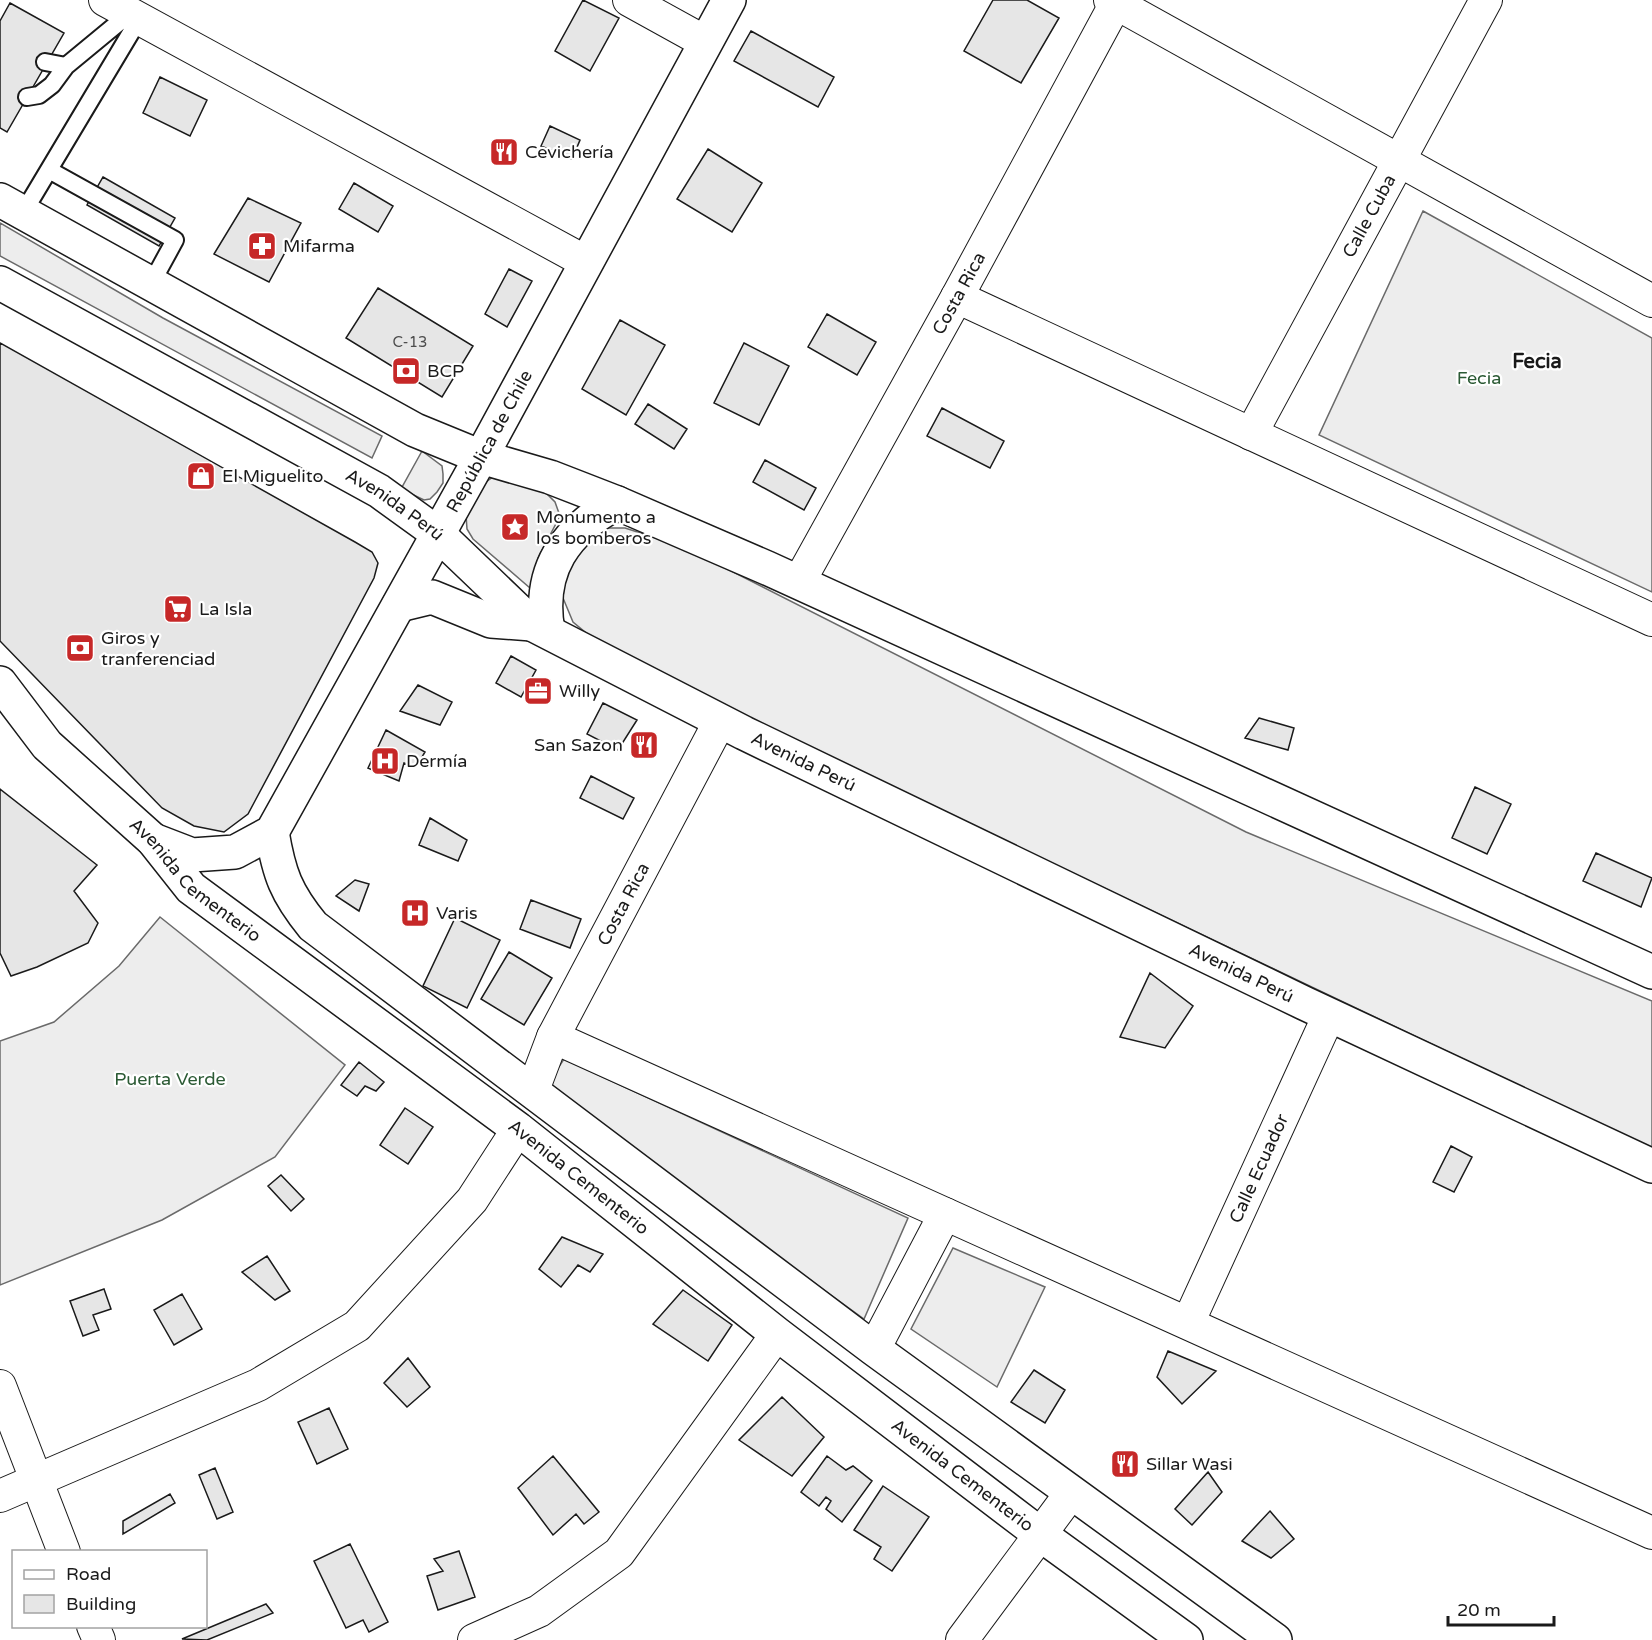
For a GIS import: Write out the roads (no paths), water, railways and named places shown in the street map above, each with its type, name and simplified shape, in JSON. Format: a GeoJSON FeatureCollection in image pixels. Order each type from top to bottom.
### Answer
{"type":"FeatureCollection","features":[{"type":"Feature","properties":{"kind":"main road","name":"República de Chile"},"geometry":{"type":"LineString","coordinates":[[272,832],[481,457],[729,0]]}},
{"type":"Feature","properties":{"kind":"main road"},"geometry":{"type":"LineString","coordinates":[[12,206],[415,430],[481,457],[550,477],[617,502],[799,582],[1652,972]]}},
{"type":"Feature","properties":{"kind":"main road","name":"Avenida Perú"},"geometry":{"type":"LineString","coordinates":[[0,283],[379,491],[437,533],[540,627],[720,721],[1329,1015],[1652,1166]]}},
{"type":"Feature","properties":{"kind":"main road"},"geometry":{"type":"LineString","coordinates":[[399,606],[432,597],[491,621],[540,627],[548,581],[558,556],[579,527],[593,515],[617,502]]}},
{"type":"Feature","properties":{"kind":"main road","name":"Avenida Cementerio"},"geometry":{"type":"LineString","coordinates":[[0,682],[47,745],[153,840],[191,888],[518,1130],[777,1334],[1041,1535],[1186,1640]]}},
{"type":"Feature","properties":{"kind":"main road"},"geometry":{"type":"LineString","coordinates":[[153,840],[192,855],[235,852],[272,832],[278,868],[287,890],[292,900],[313,926],[874,1349],[1275,1640]]}},
{"type":"Feature","properties":{"kind":"street"},"geometry":{"type":"LineString","coordinates":[[629,0],[705,42]]}},
{"type":"Feature","properties":{"kind":"street","name":"Calle Cuba"},"geometry":{"type":"LineString","coordinates":[[1251,434],[1486,0]]}},
{"type":"Feature","properties":{"kind":"street"},"geometry":{"type":"LineString","coordinates":[[1113,2],[1652,301]]}},
{"type":"Feature","properties":{"kind":"street","name":"Costa Rica"},"geometry":{"type":"LineString","coordinates":[[799,582],[957,297],[1113,2]]}},
{"type":"Feature","properties":{"kind":"street"},"geometry":{"type":"LineString","coordinates":[[124,11],[586,262]]}},
{"type":"Feature","properties":{"kind":"street"},"geometry":{"type":"LineString","coordinates":[[957,297],[1652,620]]}},
{"type":"Feature","properties":{"kind":"street","name":"Costa Rica"},"geometry":{"type":"LineString","coordinates":[[533,1090],[553,1037],[720,721]]}},
{"type":"Feature","properties":{"kind":"street","name":"Calle Ecuador"},"geometry":{"type":"LineString","coordinates":[[1188,1323],[1329,1015]]}},
{"type":"Feature","properties":{"kind":"street"},"geometry":{"type":"LineString","coordinates":[[553,1037],[1652,1533]]}},
{"type":"Feature","properties":{"kind":"street"},"geometry":{"type":"LineString","coordinates":[[0,1496],[258,1385],[357,1326],[472,1200],[518,1130]]}},
{"type":"Feature","properties":{"kind":"street"},"geometry":{"type":"LineString","coordinates":[[874,1349],[945,1214]]}},
{"type":"Feature","properties":{"kind":"street"},"geometry":{"type":"LineString","coordinates":[[474,1640],[538,1611],[619,1553],[777,1334]]}},
{"type":"Feature","properties":{"kind":"street"},"geometry":{"type":"LineString","coordinates":[[0,1386],[64,1550]]}},
{"type":"Feature","properties":{"kind":"street"},"geometry":{"type":"LineString","coordinates":[[962,1640],[1071,1492]]}},
{"type":"Feature","properties":{"kind":"lane"},"geometry":{"type":"LineString","coordinates":[[27,97],[39,95],[52,85],[66,66],[124,11]]}},
{"type":"Feature","properties":{"kind":"lane"},"geometry":{"type":"LineString","coordinates":[[12,206],[49,170],[124,11]]}},
{"type":"Feature","properties":{"kind":"lane"},"geometry":{"type":"LineString","coordinates":[[45,62],[66,66]]}},
{"type":"Feature","properties":{"kind":"lane"},"geometry":{"type":"LineString","coordinates":[[49,170],[175,240],[151,284]]}},
{"type":"Feature","properties":{"kind":"place","name":"Cevichería"},"geometry":{"type":"Point","coordinates":[504,152]}},
{"type":"Feature","properties":{"kind":"place","name":"Mifarma"},"geometry":{"type":"Point","coordinates":[262,246]}},
{"type":"Feature","properties":{"kind":"place","name":"BCP"},"geometry":{"type":"Point","coordinates":[406,371]}},
{"type":"Feature","properties":{"kind":"place","name":"El Miguelito"},"geometry":{"type":"Point","coordinates":[201,476]}},
{"type":"Feature","properties":{"kind":"place","name":"Monumento a los bomberos"},"geometry":{"type":"Point","coordinates":[515,527]}},
{"type":"Feature","properties":{"kind":"place","name":"La Isla"},"geometry":{"type":"Point","coordinates":[178,609]}},
{"type":"Feature","properties":{"kind":"place","name":"Giros y tranferenciad"},"geometry":{"type":"Point","coordinates":[80,648]}},
{"type":"Feature","properties":{"kind":"place","name":"Willy"},"geometry":{"type":"Point","coordinates":[538,691]}},
{"type":"Feature","properties":{"kind":"place","name":"San Sazon"},"geometry":{"type":"Point","coordinates":[644,745]}},
{"type":"Feature","properties":{"kind":"place","name":"Dermía"},"geometry":{"type":"Point","coordinates":[385,761]}},
{"type":"Feature","properties":{"kind":"place","name":"Varis"},"geometry":{"type":"Point","coordinates":[415,913]}},
{"type":"Feature","properties":{"kind":"place","name":"Sillar Wasi"},"geometry":{"type":"Point","coordinates":[1125,1464]}},
{"type":"Feature","properties":{"kind":"district","name":"Fecia"},"geometry":{"type":"Point","coordinates":[1537,362]}},
{"type":"Feature","properties":{"kind":"park label","name":"Puerta Verde"},"geometry":{"type":"Point","coordinates":[170,1079]}}]}
